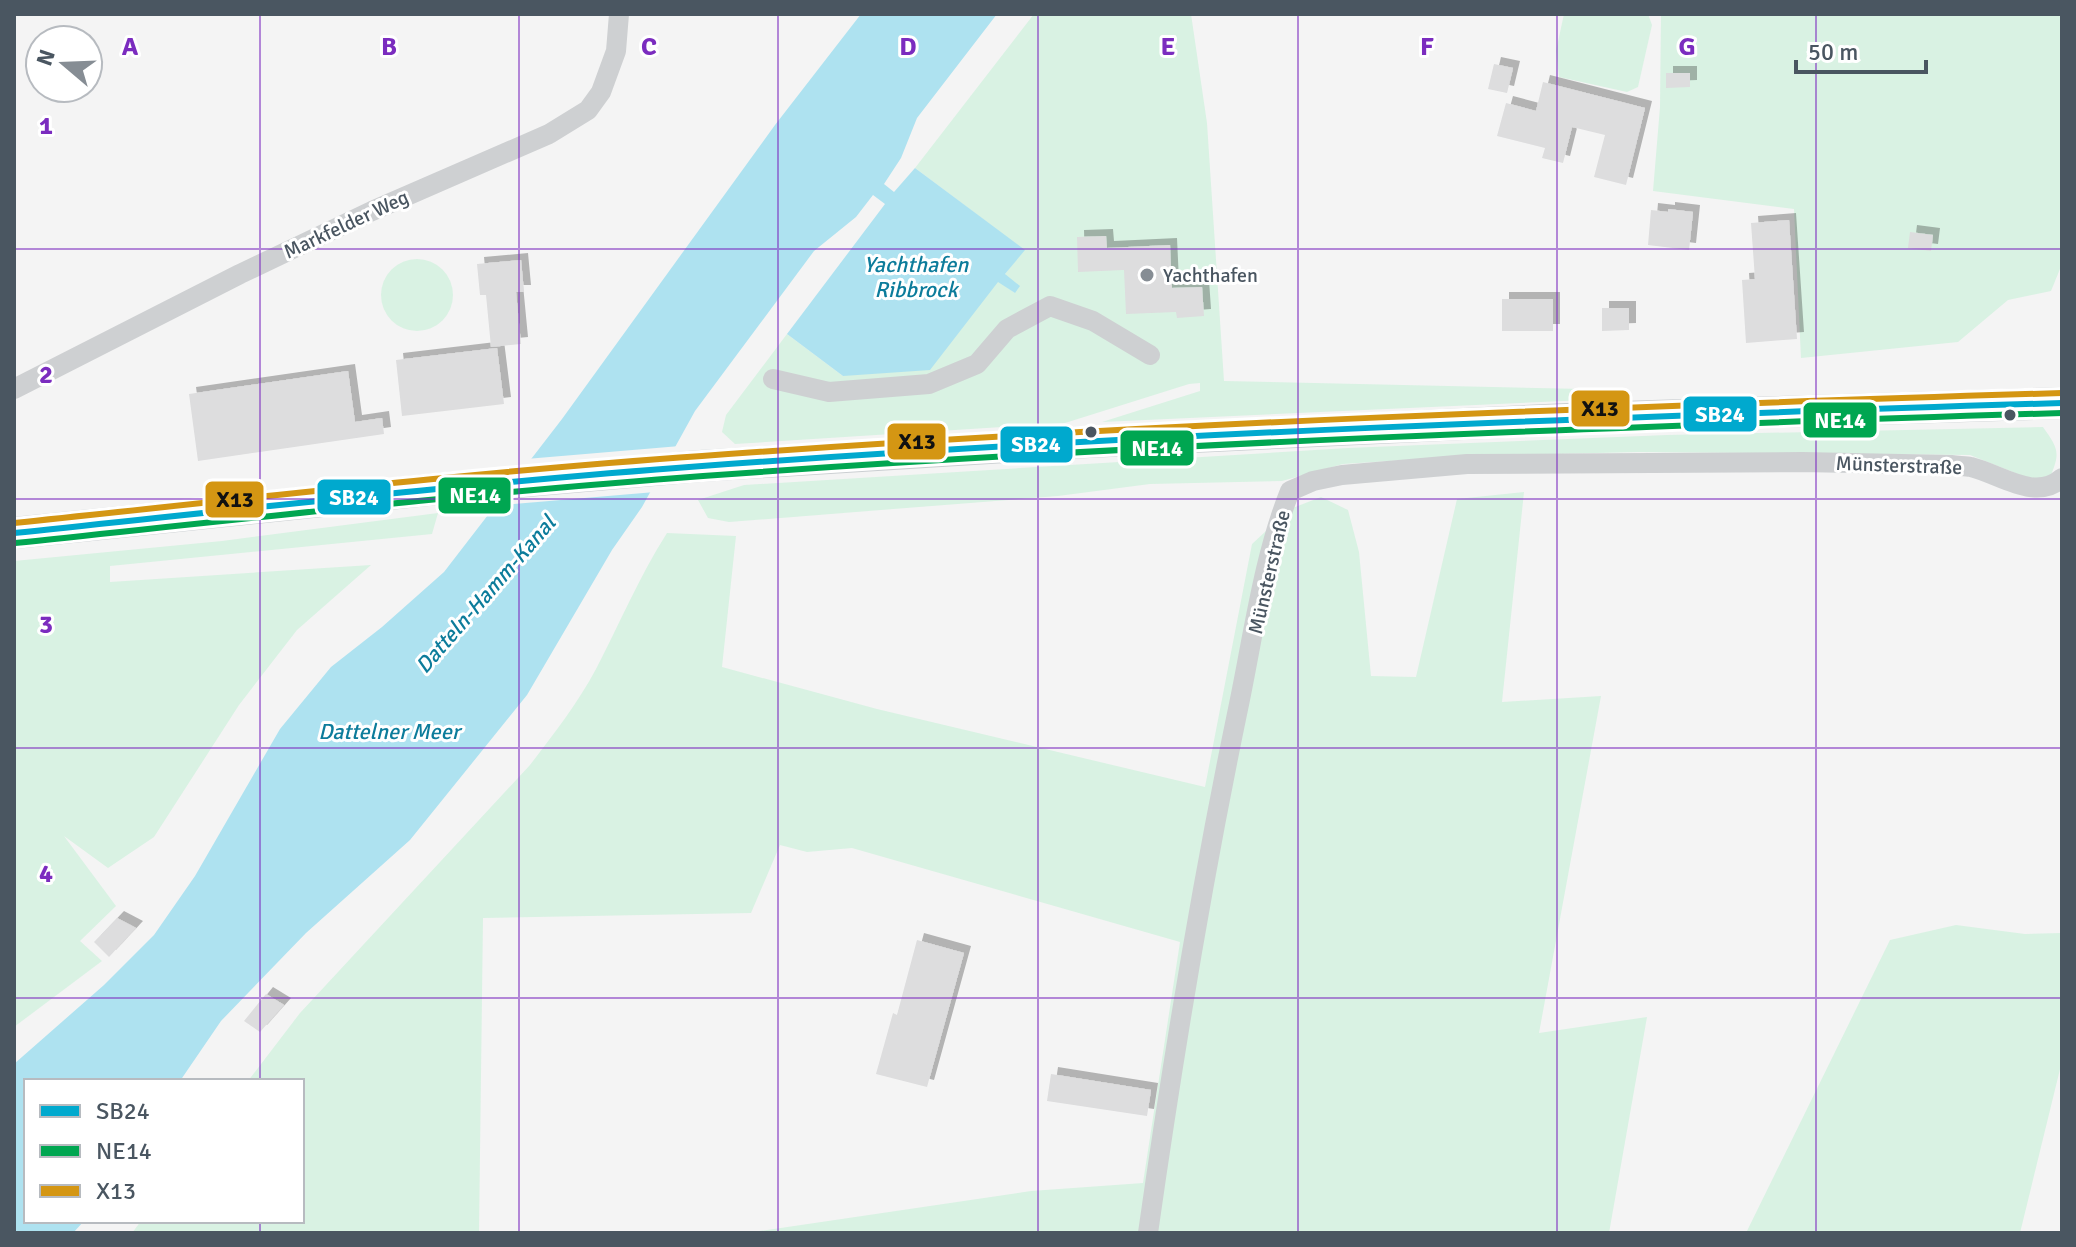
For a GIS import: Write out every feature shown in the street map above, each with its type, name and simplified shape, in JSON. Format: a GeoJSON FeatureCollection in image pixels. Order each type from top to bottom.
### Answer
{"type":"FeatureCollection","features":[{"type":"Feature","properties":{"kind":"main road"},"geometry":{"type":"LineString","coordinates":[[14,533],[474,485],[700,466],[1068,443],[1589,418],[2062,403]]}},
{"type":"Feature","properties":{"kind":"street","name":"Markfelder Weg"},"geometry":{"type":"LineString","coordinates":[[14,389],[253,267],[549,134],[588,110],[601,92],[616,51],[619,14]]}},
{"type":"Feature","properties":{"kind":"street"},"geometry":{"type":"LineString","coordinates":[[773,379],[829,392],[929,384],[977,364],[1007,329],[1050,306],[1093,321],[1150,355]]}},
{"type":"Feature","properties":{"kind":"street","name":"Münsterstraße"},"geometry":{"type":"LineString","coordinates":[[1148,1233],[1173,1058],[1230,750],[1274,540],[1290,491],[1313,481],[1342,475],[1467,464],[1802,462],[1936,465],[1972,467],[2021,486],[2042,487],[2062,478]]}},
{"type":"Feature","properties":{"kind":"green space"},"geometry":{"type":"Polygon","coordinates":[[[1034,14],[1191,14],[1207,123],[1224,381],[1585,389],[1586,400],[1102,422],[1200,391],[1200,383],[1065,423],[735,444],[722,432],[726,415],[787,334],[843,376],[998,281],[1015,293],[1005,274],[1024,250],[915,168],[1034,14]]]}},
{"type":"Feature","properties":{"kind":"green space"},"geometry":{"type":"Polygon","coordinates":[[[1564,14],[1648,14],[1652,25],[1638,87],[1627,92],[1559,77],[1556,51],[1564,14]]]}},
{"type":"Feature","properties":{"kind":"green space"},"geometry":{"type":"Polygon","coordinates":[[[1661,14],[2062,14],[2062,264],[2051,291],[2008,300],[1958,342],[1801,358],[1794,209],[1653,191],[1660,107],[1661,14]]]}},
{"type":"Feature","properties":{"kind":"green space"},"geometry":{"type":"Polygon","coordinates":[[[417,259],[437,265],[447,275],[453,295],[447,315],[437,325],[417,331],[397,325],[387,315],[381,295],[387,275],[397,265],[417,259]]]}},
{"type":"Feature","properties":{"kind":"green space"},"geometry":{"type":"Polygon","coordinates":[[[2043,427],[2054,445],[2056,461],[2051,475],[2033,480],[1970,455],[1638,452],[1466,456],[1343,464],[1282,481],[1150,484],[1058,496],[729,522],[708,518],[698,500],[744,485],[1348,448],[1667,435],[2043,427]]]}},
{"type":"Feature","properties":{"kind":"green space"},"geometry":{"type":"Polygon","coordinates":[[[1524,492],[1502,702],[1601,696],[1539,1033],[1647,1017],[1609,1233],[746,1233],[1031,1191],[1143,1183],[1180,942],[852,848],[807,852],[780,845],[751,913],[483,918],[479,1233],[132,1233],[140,1223],[304,1223],[304,1079],[250,1079],[300,1013],[539,754],[589,682],[667,533],[736,536],[722,667],[877,709],[1205,787],[1252,544],[1290,509],[1321,497],[1348,510],[1359,552],[1371,676],[1416,677],[1457,499],[1524,492]]]}},
{"type":"Feature","properties":{"kind":"green space"},"geometry":{"type":"Polygon","coordinates":[[[438,513],[432,534],[110,566],[110,582],[371,565],[297,630],[239,705],[154,837],[108,868],[64,836],[116,906],[80,941],[102,961],[14,1027],[14,561],[222,541],[438,513]]]}},
{"type":"Feature","properties":{"kind":"green space"},"geometry":{"type":"Polygon","coordinates":[[[1956,925],[2025,934],[2062,933],[2062,1061],[2020,1233],[1746,1233],[1890,940],[1956,925]]]}},
{"type":"Feature","properties":{"kind":"water","name":"Dattelner Meer"},"geometry":{"type":"Polygon","coordinates":[[[861,14],[997,14],[917,118],[901,158],[884,184],[894,192],[915,168],[1025,250],[1005,274],[1020,286],[1015,293],[998,282],[930,370],[843,376],[787,334],[885,204],[873,195],[856,217],[814,251],[695,411],[642,507],[612,550],[527,695],[410,840],[306,933],[221,1021],[181,1079],[24,1079],[24,1223],[82,1223],[73,1233],[14,1233],[14,1064],[104,985],[154,935],[195,876],[280,729],[331,667],[444,572],[562,419],[775,125],[861,14]]]}},
{"type":"Feature","properties":{"kind":"pier"},"geometry":{"type":"Polygon","coordinates":[[[680,446],[655,492],[490,506],[526,459],[680,446]]]}},
{"type":"Feature","properties":{"kind":"building"},"geometry":{"type":"Polygon","coordinates":[[[1494,64],[1513,68],[1507,93],[1488,89],[1494,64]]]}},
{"type":"Feature","properties":{"kind":"building"},"geometry":{"type":"Polygon","coordinates":[[[1666,73],[1690,73],[1690,87],[1666,88],[1666,73]]]}},
{"type":"Feature","properties":{"kind":"building"},"geometry":{"type":"Polygon","coordinates":[[[1543,82],[1645,108],[1626,185],[1594,177],[1605,135],[1572,127],[1563,163],[1542,158],[1545,148],[1497,136],[1506,103],[1536,111],[1543,82]]]}},
{"type":"Feature","properties":{"kind":"building"},"geometry":{"type":"Polygon","coordinates":[[[1668,209],[1693,212],[1689,250],[1648,245],[1651,210],[1668,212],[1668,209]]]}},
{"type":"Feature","properties":{"kind":"building"},"geometry":{"type":"Polygon","coordinates":[[[1789,220],[1797,339],[1746,343],[1742,280],[1755,279],[1751,223],[1789,220]]]}},
{"type":"Feature","properties":{"kind":"building"},"geometry":{"type":"Polygon","coordinates":[[[1910,232],[1933,235],[1931,251],[1908,248],[1910,232]]]}},
{"type":"Feature","properties":{"kind":"building"},"geometry":{"type":"Polygon","coordinates":[[[1106,236],[1107,248],[1170,245],[1172,288],[1202,287],[1204,316],[1177,318],[1176,312],[1126,314],[1124,270],[1078,272],[1077,237],[1106,236]]]}},
{"type":"Feature","properties":{"kind":"building"},"geometry":{"type":"Polygon","coordinates":[[[521,260],[524,292],[516,292],[521,344],[491,347],[486,295],[480,295],[477,264],[521,260]]]}},
{"type":"Feature","properties":{"kind":"building"},"geometry":{"type":"Polygon","coordinates":[[[1502,299],[1553,299],[1553,331],[1502,331],[1502,299]]]}},
{"type":"Feature","properties":{"kind":"building"},"geometry":{"type":"Polygon","coordinates":[[[1602,308],[1629,308],[1629,330],[1602,331],[1602,308]]]}},
{"type":"Feature","properties":{"kind":"building"},"geometry":{"type":"Polygon","coordinates":[[[497,348],[504,404],[402,416],[396,360],[497,348]]]}},
{"type":"Feature","properties":{"kind":"building"},"geometry":{"type":"Polygon","coordinates":[[[348,371],[355,422],[382,418],[384,434],[198,461],[189,394],[348,371]]]}},
{"type":"Feature","properties":{"kind":"building"},"geometry":{"type":"Polygon","coordinates":[[[117,918],[136,928],[109,957],[94,942],[117,918]]]}},
{"type":"Feature","properties":{"kind":"building"},"geometry":{"type":"Polygon","coordinates":[[[917,940],[964,953],[927,1087],[876,1074],[893,1013],[897,1015],[917,940]]]}},
{"type":"Feature","properties":{"kind":"building"},"geometry":{"type":"Polygon","coordinates":[[[266,994],[284,1005],[260,1032],[244,1021],[266,994]]]}},
{"type":"Feature","properties":{"kind":"building"},"geometry":{"type":"Polygon","coordinates":[[[1051,1074],[1151,1090],[1147,1116],[1047,1101],[1051,1074]]]}},
{"type":"Feature","properties":{"kind":"transit line","name":"X13"},"geometry":{"type":"LineString","coordinates":[[14,523],[530,470],[872,444],[1381,417],[2062,393]]}},
{"type":"Feature","properties":{"kind":"transit line","name":"SB24"},"geometry":{"type":"LineString","coordinates":[[14,533],[530,480],[872,454],[1382,427],[2062,403]]}},
{"type":"Feature","properties":{"kind":"transit line","name":"NE14"},"geometry":{"type":"LineString","coordinates":[[15,543],[531,490],[873,464],[1382,437],[2062,413]]}},
{"type":"Feature","properties":{"kind":"place","name":"Yachthafen"},"geometry":{"type":"Point","coordinates":[1147,275]}},
{"type":"Feature","properties":{"kind":"water label","name":"Yachthafen Ribbrock"},"geometry":{"type":"Point","coordinates":[916,276]}},
{"type":"Feature","properties":{"kind":"water label","name":"Datteln-Hamm-Kanal"},"geometry":{"type":"Point","coordinates":[485,594]}}]}
